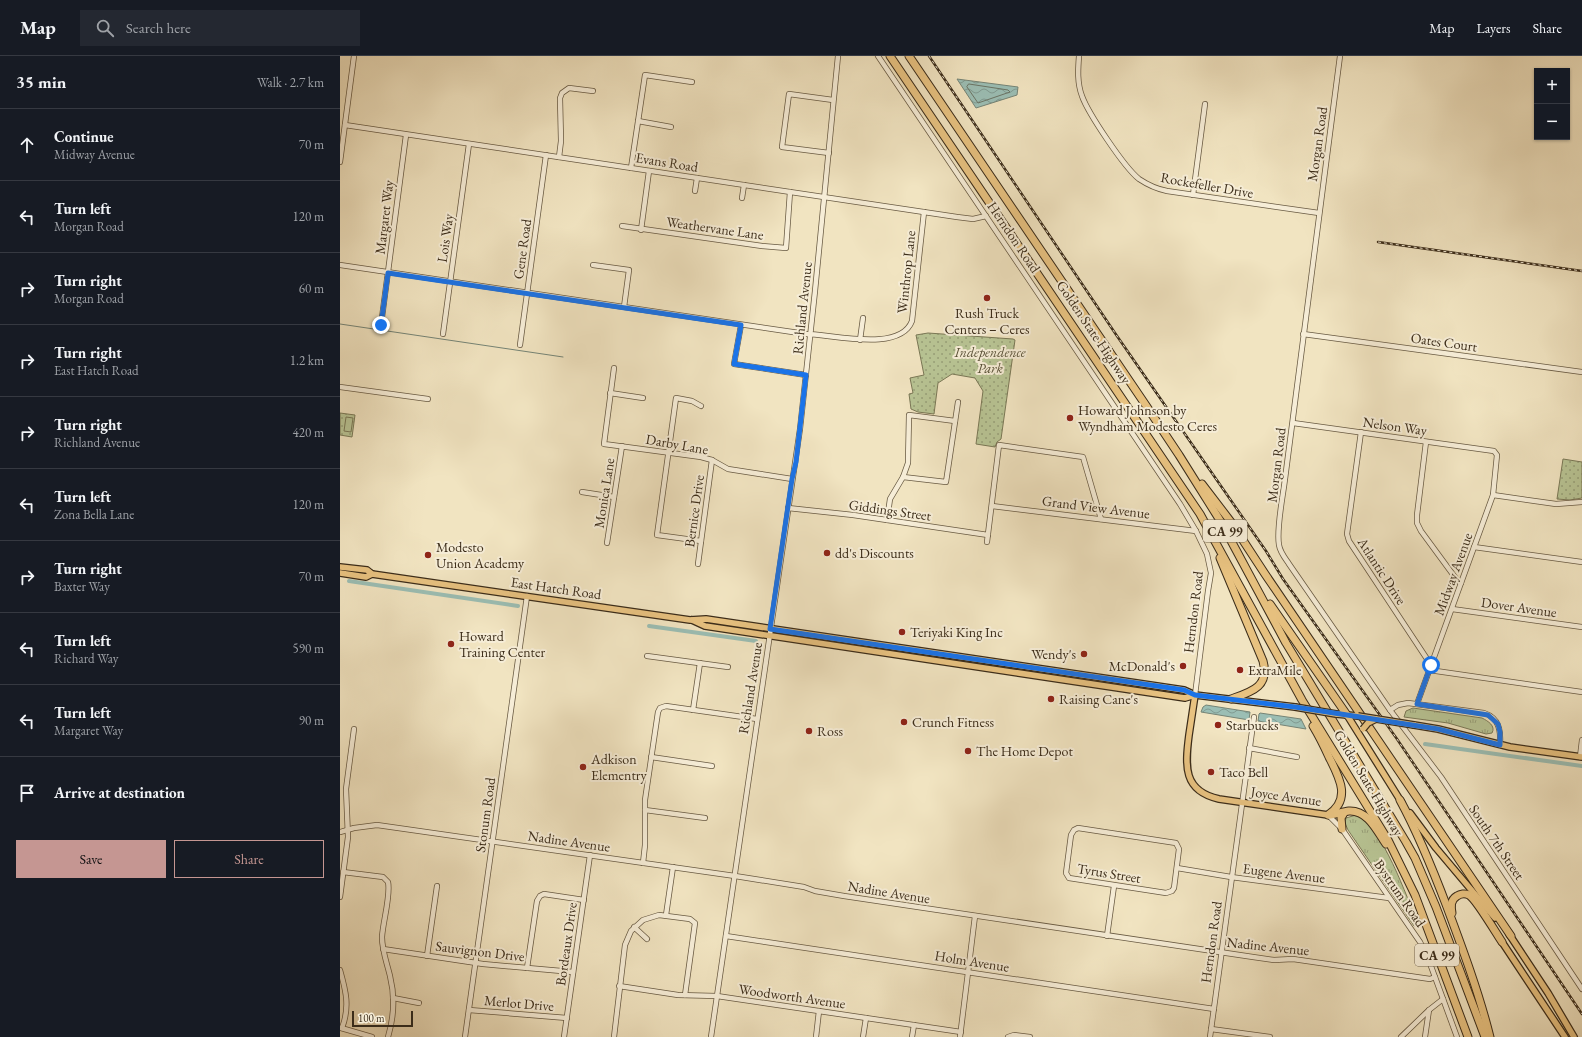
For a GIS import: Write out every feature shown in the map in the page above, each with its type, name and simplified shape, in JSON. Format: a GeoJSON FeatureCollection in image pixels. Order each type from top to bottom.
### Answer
{"type":"FeatureCollection","features":[{"type":"Feature","properties":{"kind":"highway","name":"Golden State Highway"},"geometry":{"type":"LineString","coordinates":[[890,56],[1185,491],[1213,537],[1302,700],[1376,818],[1405,873],[1415,895],[1468,1037]]}},
{"type":"Feature","properties":{"kind":"highway","name":"Golden State Highway"},"geometry":{"type":"LineString","coordinates":[[908,56],[1179,455],[1221,522],[1298,662],[1395,820],[1415,858],[1436,907],[1485,1037]]}},
{"type":"Feature","properties":{"kind":"highway"},"geometry":{"type":"LineString","coordinates":[[1179,455],[1231,522],[1511,936]]}},
{"type":"Feature","properties":{"kind":"highway"},"geometry":{"type":"LineString","coordinates":[[1213,537],[1223,567],[1264,666],[1265,672],[1263,679],[1256,688],[1230,699]]}},
{"type":"Feature","properties":{"kind":"highway"},"geometry":{"type":"LineString","coordinates":[[1245,567],[1347,715]]}},
{"type":"Feature","properties":{"kind":"highway"},"geometry":{"type":"LineString","coordinates":[[1302,700],[1342,785],[1342,794],[1339,805],[1328,815]]}},
{"type":"Feature","properties":{"kind":"highway"},"geometry":{"type":"LineString","coordinates":[[1400,800],[1424,848],[1455,927],[1479,995],[1490,1037]]}},
{"type":"Feature","properties":{"kind":"highway"},"geometry":{"type":"LineString","coordinates":[[1328,815],[1358,812],[1369,819],[1405,873]]}},
{"type":"Feature","properties":{"kind":"highway"},"geometry":{"type":"LineString","coordinates":[[1342,829],[1341,818],[1344,813]]}},
{"type":"Feature","properties":{"kind":"highway"},"geometry":{"type":"LineString","coordinates":[[1455,927],[1452,901],[1458,895],[1468,895],[1476,904],[1502,942]]}},
{"type":"Feature","properties":{"kind":"main road","name":"East Hatch Road"},"geometry":{"type":"LineString","coordinates":[[340,567],[367,570],[372,574]]}},
{"type":"Feature","properties":{"kind":"main road","name":"East Hatch Road"},"geometry":{"type":"LineString","coordinates":[[340,573],[366,576],[372,574],[690,620],[706,619],[1184,690],[1195,695],[1358,716],[1438,729],[1500,745],[1581,757]]}},
{"type":"Feature","properties":{"kind":"main road","name":"East Hatch Road"},"geometry":{"type":"LineString","coordinates":[[690,620],[705,626],[1185,698],[1195,695]]}},
{"type":"Feature","properties":{"kind":"main road","name":"Herndon Road"},"geometry":{"type":"LineString","coordinates":[[1195,695],[1187,755],[1187,768],[1190,779],[1197,788],[1205,794],[1219,799],[1242,802]]}},
{"type":"Feature","properties":{"kind":"main road"},"geometry":{"type":"LineString","coordinates":[[1347,715],[1400,800],[1436,848],[1511,936],[1574,1037]]}},
{"type":"Feature","properties":{"kind":"main road"},"geometry":{"type":"LineString","coordinates":[[1364,743],[1363,729],[1368,723],[1376,719]]}},
{"type":"Feature","properties":{"kind":"main road","name":"Joyce Avenue"},"geometry":{"type":"LineString","coordinates":[[1242,802],[1328,815]]}},
{"type":"Feature","properties":{"kind":"main road"},"geometry":{"type":"LineString","coordinates":[[1502,942],[1565,1037]]}},
{"type":"Feature","properties":{"kind":"street"},"geometry":{"type":"LineString","coordinates":[[340,162],[354,56]]}},
{"type":"Feature","properties":{"kind":"street","name":"Richland Avenue"},"geometry":{"type":"LineString","coordinates":[[711,1037],[796,455],[811,334],[838,56]]}},
{"type":"Feature","properties":{"kind":"street","name":"Herndon Road"},"geometry":{"type":"LineString","coordinates":[[878,56],[1133,434],[1196,531],[1208,554],[1211,573],[1195,695]]}},
{"type":"Feature","properties":{"kind":"street","name":"Rockefeller Drive"},"geometry":{"type":"LineString","coordinates":[[1079,56],[1078,80],[1086,105],[1125,164],[1139,178],[1152,186],[1167,191],[1319,213]]}},
{"type":"Feature","properties":{"kind":"street","name":"Morgan Road"},"geometry":{"type":"LineString","coordinates":[[1340,56],[1278,532],[1281,551],[1289,564],[1390,710]]}},
{"type":"Feature","properties":{"kind":"street"},"geometry":{"type":"LineString","coordinates":[[631,168],[645,75],[692,82]]}},
{"type":"Feature","properties":{"kind":"street"},"geometry":{"type":"LineString","coordinates":[[559,157],[561,141],[561,95],[563,91],[569,88],[593,91]]}},
{"type":"Feature","properties":{"kind":"street"},"geometry":{"type":"LineString","coordinates":[[829,153],[782,147],[789,94],[834,100]]}},
{"type":"Feature","properties":{"kind":"street"},"geometry":{"type":"LineString","coordinates":[[1193,195],[1205,104]]}},
{"type":"Feature","properties":{"kind":"street"},"geometry":{"type":"LineString","coordinates":[[638,121],[671,127]]}},
{"type":"Feature","properties":{"kind":"street","name":"Evans Road"},"geometry":{"type":"LineString","coordinates":[[345,125],[973,219],[986,216]]}},
{"type":"Feature","properties":{"kind":"street","name":"Margaret Way"},"geometry":{"type":"LineString","coordinates":[[381,325],[406,135]]}},
{"type":"Feature","properties":{"kind":"street","name":"Lois Way"},"geometry":{"type":"LineString","coordinates":[[443,334],[469,144]]}},
{"type":"Feature","properties":{"kind":"street","name":"Gene Road"},"geometry":{"type":"LineString","coordinates":[[520,345],[546,156]]}},
{"type":"Feature","properties":{"kind":"street"},"geometry":{"type":"LineString","coordinates":[[641,230],[649,171]]}},
{"type":"Feature","properties":{"kind":"street"},"geometry":{"type":"LineString","coordinates":[[696,191],[698,178]]}},
{"type":"Feature","properties":{"kind":"street"},"geometry":{"type":"LineString","coordinates":[[742,198],[744,185]]}},
{"type":"Feature","properties":{"kind":"street","name":"Weathervane Lane"},"geometry":{"type":"LineString","coordinates":[[622,226],[641,230],[786,248],[790,192]]}},
{"type":"Feature","properties":{"kind":"street","name":"Winthrop Lane"},"geometry":{"type":"LineString","coordinates":[[340,265],[741,325],[860,340],[896,336],[906,331],[910,326],[912,321],[924,212]]}},
{"type":"Feature","properties":{"kind":"street"},"geometry":{"type":"LineString","coordinates":[[593,265],[629,270],[624,307]]}},
{"type":"Feature","properties":{"kind":"street"},"geometry":{"type":"LineString","coordinates":[[860,340],[863,318]]}},
{"type":"Feature","properties":{"kind":"street"},"geometry":{"type":"LineString","coordinates":[[741,325],[734,364],[806,375]]}},
{"type":"Feature","properties":{"kind":"street","name":"Oates Court"},"geometry":{"type":"LineString","coordinates":[[1304,334],[1582,372]]}},
{"type":"Feature","properties":{"kind":"street"},"geometry":{"type":"LineString","coordinates":[[614,368],[610,394],[643,398]]}},
{"type":"Feature","properties":{"kind":"street"},"geometry":{"type":"LineString","coordinates":[[340,386],[428,399]]}},
{"type":"Feature","properties":{"kind":"street","name":"Darby Lane"},"geometry":{"type":"LineString","coordinates":[[610,394],[604,444],[701,457],[712,460],[728,469],[792,479]]}},
{"type":"Feature","properties":{"kind":"street"},"geometry":{"type":"LineString","coordinates":[[701,406],[692,401],[676,398],[657,535],[701,541]]}},
{"type":"Feature","properties":{"kind":"street"},"geometry":{"type":"LineString","coordinates":[[903,477],[946,482],[958,402]]}},
{"type":"Feature","properties":{"kind":"street"},"geometry":{"type":"LineString","coordinates":[[887,520],[890,499],[903,477],[909,456],[910,415],[955,420]]}},
{"type":"Feature","properties":{"kind":"street","name":"Nelson Way"},"geometry":{"type":"LineString","coordinates":[[1293,423],[1494,451]]}},
{"type":"Feature","properties":{"kind":"street","name":"Atlantic Drive"},"geometry":{"type":"LineString","coordinates":[[1361,432],[1347,534],[1348,541],[1431,665]]}},
{"type":"Feature","properties":{"kind":"street"},"geometry":{"type":"LineString","coordinates":[[1426,442],[1417,523],[1421,531],[1457,580],[1461,583]]}},
{"type":"Feature","properties":{"kind":"street"},"geometry":{"type":"LineString","coordinates":[[987,542],[999,445],[1083,457],[1100,519]]}},
{"type":"Feature","properties":{"kind":"street","name":"Monica Lane"},"geometry":{"type":"LineString","coordinates":[[607,543],[622,446]]}},
{"type":"Feature","properties":{"kind":"street","name":"Midway Avenue"},"geometry":{"type":"LineString","coordinates":[[1417,704],[1493,495],[1497,461],[1497,454],[1494,451]]}},
{"type":"Feature","properties":{"kind":"street","name":"Bernice Drive"},"geometry":{"type":"LineString","coordinates":[[698,564],[712,460]]}},
{"type":"Feature","properties":{"kind":"street"},"geometry":{"type":"LineString","coordinates":[[582,492],[614,497]]}},
{"type":"Feature","properties":{"kind":"street"},"geometry":{"type":"LineString","coordinates":[[1493,495],[1556,504],[1582,502]]}},
{"type":"Feature","properties":{"kind":"street","name":"Grand View Avenue"},"geometry":{"type":"LineString","coordinates":[[992,506],[1196,531]]}},
{"type":"Feature","properties":{"kind":"street","name":"Giddings Street"},"geometry":{"type":"LineString","coordinates":[[788,508],[887,520],[988,535]]}},
{"type":"Feature","properties":{"kind":"street"},"geometry":{"type":"LineString","coordinates":[[1474,546],[1582,562]]}},
{"type":"Feature","properties":{"kind":"street","name":"Stonum Road"},"geometry":{"type":"LineString","coordinates":[[465,1037],[528,596]]}},
{"type":"Feature","properties":{"kind":"street","name":"Dover Avenue"},"geometry":{"type":"LineString","coordinates":[[1452,609],[1582,627]]}},
{"type":"Feature","properties":{"kind":"street"},"geometry":{"type":"LineString","coordinates":[[647,656],[728,667]]}},
{"type":"Feature","properties":{"kind":"street"},"geometry":{"type":"LineString","coordinates":[[693,710],[700,663]]}},
{"type":"Feature","properties":{"kind":"street"},"geometry":{"type":"LineString","coordinates":[[1430,670],[1582,692]]}},
{"type":"Feature","properties":{"kind":"street"},"geometry":{"type":"LineString","coordinates":[[1390,710],[1408,703],[1488,715],[1498,724],[1500,732],[1500,745]]}},
{"type":"Feature","properties":{"kind":"street"},"geometry":{"type":"LineString","coordinates":[[643,863],[646,845],[644,810],[658,712],[660,708],[666,706],[757,719]]}},
{"type":"Feature","properties":{"kind":"street","name":"South 7th Street"},"geometry":{"type":"LineString","coordinates":[[1390,710],[1441,777],[1582,989]]}},
{"type":"Feature","properties":{"kind":"street","name":"Herndon Road"},"geometry":{"type":"LineString","coordinates":[[1210,1037],[1254,718]]}},
{"type":"Feature","properties":{"kind":"street"},"geometry":{"type":"LineString","coordinates":[[340,897],[349,829],[346,807],[346,789],[354,729]]}},
{"type":"Feature","properties":{"kind":"street"},"geometry":{"type":"LineString","coordinates":[[1581,757],[1582,740]]}},
{"type":"Feature","properties":{"kind":"street"},"geometry":{"type":"LineString","coordinates":[[1250,748],[1297,757]]}},
{"type":"Feature","properties":{"kind":"street"},"geometry":{"type":"LineString","coordinates":[[651,757],[712,766]]}},
{"type":"Feature","properties":{"kind":"street"},"geometry":{"type":"LineString","coordinates":[[644,810],[705,818]]}},
{"type":"Feature","properties":{"kind":"street","name":"Bystrum Road"},"geometry":{"type":"LineString","coordinates":[[1328,815],[1342,829],[1422,946],[1457,1037]]}},
{"type":"Feature","properties":{"kind":"street","name":"Nadine Avenue"},"geometry":{"type":"LineString","coordinates":[[340,832],[349,829],[377,825],[735,876],[804,887],[815,891],[844,896],[1274,960],[1293,959],[1430,979],[1435,977]]}},
{"type":"Feature","properties":{"kind":"street","name":"Tyrus Street"},"geometry":{"type":"LineString","coordinates":[[1078,828],[1174,842],[1178,845],[1179,849],[1174,888],[1172,891],[1166,893],[1114,886],[1071,880],[1068,877],[1066,873],[1071,835],[1074,830],[1078,828]]}},
{"type":"Feature","properties":{"kind":"street","name":"Bordeaux Drive"},"geometry":{"type":"LineString","coordinates":[[564,1037],[590,855]]}},
{"type":"Feature","properties":{"kind":"street"},"geometry":{"type":"LineString","coordinates":[[666,915],[673,867]]}},
{"type":"Feature","properties":{"kind":"street","name":"Eugene Avenue"},"geometry":{"type":"LineString","coordinates":[[1176,868],[1389,898]]}},
{"type":"Feature","properties":{"kind":"street"},"geometry":{"type":"LineString","coordinates":[[344,872],[383,877],[388,882],[383,930],[383,949],[391,977],[394,998],[392,1020],[388,1037]]}},
{"type":"Feature","properties":{"kind":"street"},"geometry":{"type":"LineString","coordinates":[[427,956],[437,886]]}},
{"type":"Feature","properties":{"kind":"street"},"geometry":{"type":"LineString","coordinates":[[1107,936],[1114,886]]}},
{"type":"Feature","properties":{"kind":"street"},"geometry":{"type":"LineString","coordinates":[[527,968],[537,901],[540,896],[544,894],[584,900]]}},
{"type":"Feature","properties":{"kind":"street"},"geometry":{"type":"LineString","coordinates":[[614,1037],[625,945],[634,927],[647,918],[666,915],[690,919],[694,922],[695,926],[685,995]]}},
{"type":"Feature","properties":{"kind":"street"},"geometry":{"type":"LineString","coordinates":[[961,1034],[976,916]]}},
{"type":"Feature","properties":{"kind":"street"},"geometry":{"type":"LineString","coordinates":[[634,927],[647,939]]}},
{"type":"Feature","properties":{"kind":"street","name":"Holm Avenue"},"geometry":{"type":"LineString","coordinates":[[726,936],[1214,1009]]}},
{"type":"Feature","properties":{"kind":"street","name":"Sauvignon Drive"},"geometry":{"type":"LineString","coordinates":[[383,949],[476,962],[573,972]]}},
{"type":"Feature","properties":{"kind":"street"},"geometry":{"type":"LineString","coordinates":[[340,970],[346,990],[347,1001],[346,1013],[341,1028],[372,1037]]}},
{"type":"Feature","properties":{"kind":"street","name":"Woodworth Avenue"},"geometry":{"type":"LineString","coordinates":[[619,986],[685,995],[717,996],[914,1025],[961,1034]]}},
{"type":"Feature","properties":{"kind":"street"},"geometry":{"type":"LineString","coordinates":[[394,998],[419,1004]]}},
{"type":"Feature","properties":{"kind":"street"},"geometry":{"type":"LineString","coordinates":[[1401,1037],[1429,1010],[1443,999]]}},
{"type":"Feature","properties":{"kind":"street","name":"Merlot Drive"},"geometry":{"type":"LineString","coordinates":[[469,1010],[567,1018]]}},
{"type":"Feature","properties":{"kind":"street"},"geometry":{"type":"LineString","coordinates":[[1425,1037],[1429,1010]]}},
{"type":"Feature","properties":{"kind":"street"},"geometry":{"type":"LineString","coordinates":[[816,1037],[819,1011]]}},
{"type":"Feature","properties":{"kind":"street"},"geometry":{"type":"LineString","coordinates":[[863,1037],[866,1018]]}},
{"type":"Feature","properties":{"kind":"street"},"geometry":{"type":"LineString","coordinates":[[912,1037],[914,1025]]}},
{"type":"Feature","properties":{"kind":"street"},"geometry":{"type":"LineString","coordinates":[[1211,1028],[1270,1037]]}},
{"type":"Feature","properties":{"kind":"street"},"geometry":{"type":"LineString","coordinates":[[1009,1037],[1014,1035],[1030,1037]]}},
{"type":"Feature","properties":{"kind":"green space","name":"Independence Park"},"geometry":{"type":"Polygon","coordinates":[[[928,333],[1015,340],[1001,439],[997,442],[995,447],[976,444],[983,391],[975,378],[952,374],[938,383],[934,414],[918,412],[911,409],[909,394],[913,393],[910,378],[924,375],[916,335],[928,333]]]}},
{"type":"Feature","properties":{"kind":"green space"},"geometry":{"type":"Polygon","coordinates":[[[340,413],[355,415],[352,437],[340,435],[340,413]]]}},
{"type":"Feature","properties":{"kind":"green space"},"geometry":{"type":"Polygon","coordinates":[[[346,417],[353,418],[351,432],[344,431],[346,417]]]}},
{"type":"Feature","properties":{"kind":"green space"},"geometry":{"type":"Polygon","coordinates":[[[1563,459],[1582,462],[1582,498],[1570,500],[1557,499],[1563,459]]]}},
{"type":"Feature","properties":{"kind":"green space"},"geometry":{"type":"Polygon","coordinates":[[[1413,708],[1482,718],[1491,724],[1493,730],[1492,733],[1486,734],[1448,723],[1404,717],[1406,711],[1413,708]]]}},
{"type":"Feature","properties":{"kind":"green space"},"geometry":{"type":"Polygon","coordinates":[[[1356,815],[1366,821],[1384,847],[1393,864],[1418,924],[1414,926],[1348,830],[1345,823],[1346,818],[1356,815]]]}},
{"type":"Feature","properties":{"kind":"water"},"geometry":{"type":"Polygon","coordinates":[[[957,79],[1018,87],[1017,95],[976,108],[957,79]]]}},
{"type":"Feature","properties":{"kind":"water"},"geometry":{"type":"Polygon","coordinates":[[[1206,705],[1250,712],[1249,720],[1201,712],[1203,707],[1206,705]]]}},
{"type":"Feature","properties":{"kind":"water"},"geometry":{"type":"Polygon","coordinates":[[[1260,713],[1301,719],[1306,729],[1258,721],[1260,713]]]}},
{"type":"Feature","properties":{"kind":"waterway"},"geometry":{"type":"LineString","coordinates":[[340,324],[563,357]]}},
{"type":"Feature","properties":{"kind":"waterway"},"geometry":{"type":"LineString","coordinates":[[349,581],[518,606]]}},
{"type":"Feature","properties":{"kind":"waterway"},"geometry":{"type":"LineString","coordinates":[[649,626],[756,641]]}},
{"type":"Feature","properties":{"kind":"waterway"},"geometry":{"type":"LineString","coordinates":[[1425,744],[1582,766]]}},
{"type":"Feature","properties":{"kind":"railway"},"geometry":{"type":"LineString","coordinates":[[929,56],[1117,336],[1266,551],[1283,579],[1397,739],[1582,1014]]}},
{"type":"Feature","properties":{"kind":"railway"},"geometry":{"type":"LineString","coordinates":[[1378,242],[1582,271]]}},
{"type":"Feature","properties":{"kind":"place","name":"Rush Truck Centers – Ceres"},"geometry":{"type":"Point","coordinates":[987,298]}},
{"type":"Feature","properties":{"kind":"place","name":"Howard Johnson by Wyndham Modesto Ceres"},"geometry":{"type":"Point","coordinates":[1070,418]}},
{"type":"Feature","properties":{"kind":"place","name":"dd's Discounts"},"geometry":{"type":"Point","coordinates":[827,553]}},
{"type":"Feature","properties":{"kind":"place","name":"Modesto Union Academy"},"geometry":{"type":"Point","coordinates":[428,555]}},
{"type":"Feature","properties":{"kind":"place","name":"Teriyaki King Inc"},"geometry":{"type":"Point","coordinates":[902,632]}},
{"type":"Feature","properties":{"kind":"place","name":"Howard Training Center"},"geometry":{"type":"Point","coordinates":[451,644]}},
{"type":"Feature","properties":{"kind":"place","name":"Wendy's"},"geometry":{"type":"Point","coordinates":[1084,654]}},
{"type":"Feature","properties":{"kind":"place","name":"McDonald's"},"geometry":{"type":"Point","coordinates":[1183,666]}},
{"type":"Feature","properties":{"kind":"place","name":"ExtraMile"},"geometry":{"type":"Point","coordinates":[1240,670]}},
{"type":"Feature","properties":{"kind":"place","name":"Raising Cane's"},"geometry":{"type":"Point","coordinates":[1051,699]}},
{"type":"Feature","properties":{"kind":"place","name":"Crunch Fitness"},"geometry":{"type":"Point","coordinates":[904,722]}},
{"type":"Feature","properties":{"kind":"place","name":"Starbucks"},"geometry":{"type":"Point","coordinates":[1218,725]}},
{"type":"Feature","properties":{"kind":"place","name":"Ross"},"geometry":{"type":"Point","coordinates":[809,731]}},
{"type":"Feature","properties":{"kind":"place","name":"The Home Depot"},"geometry":{"type":"Point","coordinates":[968,751]}},
{"type":"Feature","properties":{"kind":"place","name":"Adkison Elementry"},"geometry":{"type":"Point","coordinates":[583,767]}},
{"type":"Feature","properties":{"kind":"place","name":"Taco Bell"},"geometry":{"type":"Point","coordinates":[1211,772]}},
{"type":"Feature","properties":{"kind":"route"},"geometry":{"type":"LineString","coordinates":[[381,325],[388,273],[527,292],[741,325],[734,364],[806,375],[796,462],[792,479],[770,629],[1184,690],[1195,695],[1358,716],[1438,729],[1500,745],[1500,729],[1498,724],[1492,717],[1484,713],[1417,704],[1431,665]]}}]}
